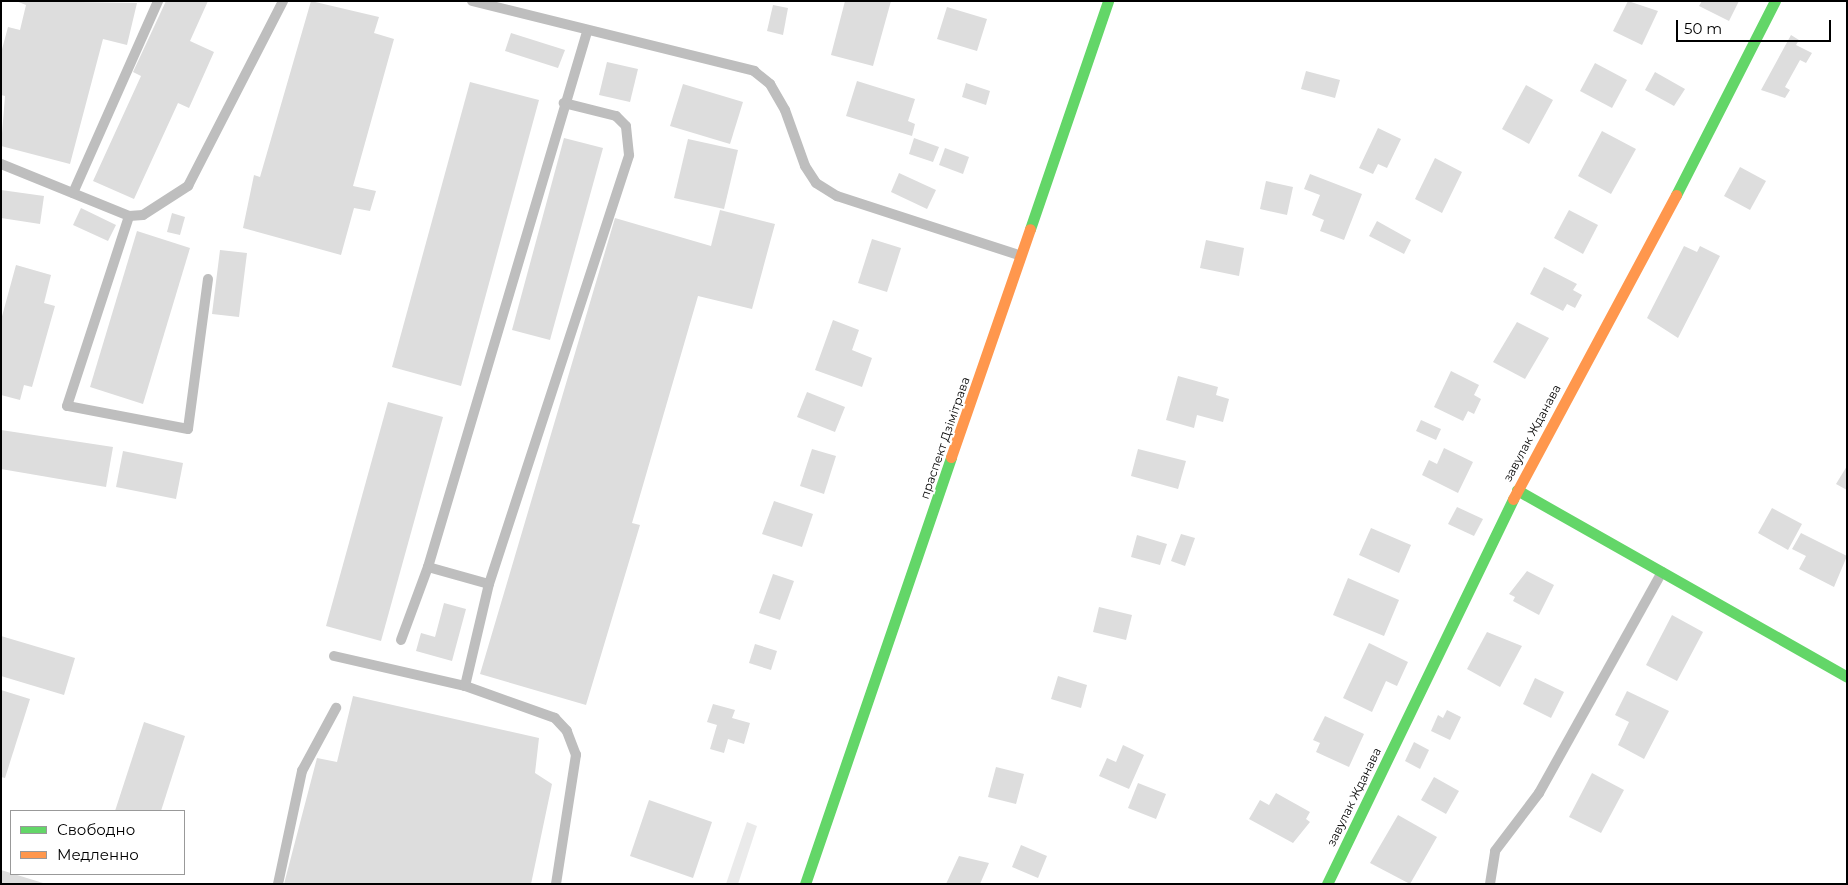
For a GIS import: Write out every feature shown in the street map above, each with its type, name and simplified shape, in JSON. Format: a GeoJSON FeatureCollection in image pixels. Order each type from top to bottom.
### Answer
{"type":"FeatureCollection","features":[{"type":"Feature","properties":{"kind":"street","name":"праспект Дзімітрава"},"geometry":{"type":"LineString","coordinates":[[805,884],[1108,1]]}},
{"type":"Feature","properties":{"kind":"street","name":"завулак Жданава"},"geometry":{"type":"LineString","coordinates":[[1327,884],[1517,490],[1730,95],[1774,1]]}},
{"type":"Feature","properties":{"kind":"street"},"geometry":{"type":"LineString","coordinates":[[1517,490],[1847,677]]}},
{"type":"Feature","properties":{"kind":"lane"},"geometry":{"type":"LineString","coordinates":[[73,193],[158,1]]}},
{"type":"Feature","properties":{"kind":"lane"},"geometry":{"type":"LineString","coordinates":[[1,164],[129,216],[143,215],[188,186],[283,1]]}},
{"type":"Feature","properties":{"kind":"lane"},"geometry":{"type":"LineString","coordinates":[[472,1],[587,32],[730,61],[754,70],[770,84],[785,110],[805,166],[816,183],[837,196],[1022,256]]}},
{"type":"Feature","properties":{"kind":"lane"},"geometry":{"type":"LineString","coordinates":[[401,640],[428,567],[564,103],[587,32]]}},
{"type":"Feature","properties":{"kind":"lane"},"geometry":{"type":"LineString","coordinates":[[464,686],[489,584],[629,155],[626,126],[616,116],[564,103]]}},
{"type":"Feature","properties":{"kind":"lane"},"geometry":{"type":"LineString","coordinates":[[129,216],[67,406],[188,429],[208,279]]}},
{"type":"Feature","properties":{"kind":"lane"},"geometry":{"type":"LineString","coordinates":[[428,567],[489,584]]}},
{"type":"Feature","properties":{"kind":"lane"},"geometry":{"type":"LineString","coordinates":[[1490,884],[1495,851],[1539,793],[1662,572]]}},
{"type":"Feature","properties":{"kind":"lane"},"geometry":{"type":"LineString","coordinates":[[334,656],[464,686],[555,718],[567,731],[576,755],[556,884]]}},
{"type":"Feature","properties":{"kind":"lane"},"geometry":{"type":"LineString","coordinates":[[278,884],[302,771],[336,708]]}},
{"type":"Feature","properties":{"kind":"shaded area"},"geometry":{"type":"Polygon","coordinates":[[[747,822],[757,826],[738,884],[726,884],[747,822]]]}},
{"type":"Feature","properties":{"kind":"building"},"geometry":{"type":"Polygon","coordinates":[[[16,1],[137,3],[127,45],[103,39],[70,164],[1,146],[5,96],[1,95],[1,53],[8,27],[20,30],[26,5],[16,1]]]}},
{"type":"Feature","properties":{"kind":"building"},"geometry":{"type":"Polygon","coordinates":[[[166,1],[208,1],[190,41],[214,52],[189,108],[178,103],[134,199],[93,181],[141,76],[133,72],[166,1]]]}},
{"type":"Feature","properties":{"kind":"building"},"geometry":{"type":"Polygon","coordinates":[[[311,1],[379,17],[374,33],[394,39],[353,186],[376,191],[370,211],[354,208],[341,255],[243,228],[254,175],[260,177],[311,1]]]}},
{"type":"Feature","properties":{"kind":"building"},"geometry":{"type":"Polygon","coordinates":[[[845,1],[891,1],[873,66],[831,55],[845,1]]]}},
{"type":"Feature","properties":{"kind":"building"},"geometry":{"type":"Polygon","coordinates":[[[1628,1],[1658,11],[1642,45],[1613,31],[1628,1]]]}},
{"type":"Feature","properties":{"kind":"building"},"geometry":{"type":"Polygon","coordinates":[[[1702,1],[1739,1],[1729,21],[1699,6],[1702,1]]]}},
{"type":"Feature","properties":{"kind":"building"},"geometry":{"type":"Polygon","coordinates":[[[773,5],[788,8],[783,35],[767,31],[773,5]]]}},
{"type":"Feature","properties":{"kind":"building"},"geometry":{"type":"Polygon","coordinates":[[[947,7],[987,19],[977,51],[937,39],[947,7]]]}},
{"type":"Feature","properties":{"kind":"building"},"geometry":{"type":"Polygon","coordinates":[[[511,33],[565,50],[558,68],[505,51],[511,33]]]}},
{"type":"Feature","properties":{"kind":"building"},"geometry":{"type":"Polygon","coordinates":[[[1791,35],[1799,40],[1796,45],[1812,53],[1806,63],[1800,60],[1785,87],[1790,90],[1785,98],[1761,90],[1791,35]]]}},
{"type":"Feature","properties":{"kind":"building"},"geometry":{"type":"Polygon","coordinates":[[[607,62],[638,69],[630,102],[599,95],[607,62]]]}},
{"type":"Feature","properties":{"kind":"building"},"geometry":{"type":"Polygon","coordinates":[[[1595,63],[1627,80],[1612,108],[1580,91],[1595,63]]]}},
{"type":"Feature","properties":{"kind":"building"},"geometry":{"type":"Polygon","coordinates":[[[1306,71],[1340,80],[1335,98],[1301,89],[1306,71]]]}},
{"type":"Feature","properties":{"kind":"building"},"geometry":{"type":"Polygon","coordinates":[[[1655,72],[1685,89],[1674,106],[1645,90],[1655,72]]]}},
{"type":"Feature","properties":{"kind":"building"},"geometry":{"type":"Polygon","coordinates":[[[857,81],[915,99],[908,121],[915,124],[912,136],[846,116],[857,81]]]}},
{"type":"Feature","properties":{"kind":"building"},"geometry":{"type":"Polygon","coordinates":[[[470,82],[539,100],[461,386],[392,367],[470,82]]]}},
{"type":"Feature","properties":{"kind":"building"},"geometry":{"type":"Polygon","coordinates":[[[966,83],[990,91],[986,105],[962,97],[966,83]]]}},
{"type":"Feature","properties":{"kind":"building"},"geometry":{"type":"Polygon","coordinates":[[[683,84],[743,102],[730,144],[670,126],[683,84]]]}},
{"type":"Feature","properties":{"kind":"building"},"geometry":{"type":"Polygon","coordinates":[[[1526,85],[1553,100],[1529,144],[1502,129],[1526,85]]]}},
{"type":"Feature","properties":{"kind":"building"},"geometry":{"type":"Polygon","coordinates":[[[1378,128],[1401,139],[1387,168],[1378,164],[1373,174],[1359,168],[1378,128]]]}},
{"type":"Feature","properties":{"kind":"building"},"geometry":{"type":"Polygon","coordinates":[[[1602,131],[1636,149],[1611,194],[1578,176],[1602,131]]]}},
{"type":"Feature","properties":{"kind":"building"},"geometry":{"type":"Polygon","coordinates":[[[564,138],[603,148],[550,340],[512,330],[564,138]]]}},
{"type":"Feature","properties":{"kind":"building"},"geometry":{"type":"Polygon","coordinates":[[[914,138],[939,147],[933,162],[909,154],[914,138]]]}},
{"type":"Feature","properties":{"kind":"building"},"geometry":{"type":"Polygon","coordinates":[[[688,139],[738,150],[724,209],[674,198],[688,139]]]}},
{"type":"Feature","properties":{"kind":"building"},"geometry":{"type":"Polygon","coordinates":[[[945,148],[969,157],[963,174],[939,165],[945,148]]]}},
{"type":"Feature","properties":{"kind":"building"},"geometry":{"type":"Polygon","coordinates":[[[1435,158],[1462,172],[1442,213],[1415,199],[1435,158]]]}},
{"type":"Feature","properties":{"kind":"building"},"geometry":{"type":"Polygon","coordinates":[[[1740,167],[1766,181],[1750,210],[1724,196],[1740,167]]]}},
{"type":"Feature","properties":{"kind":"building"},"geometry":{"type":"Polygon","coordinates":[[[899,173],[936,190],[927,209],[891,192],[899,173]]]}},
{"type":"Feature","properties":{"kind":"building"},"geometry":{"type":"Polygon","coordinates":[[[1310,174],[1362,194],[1344,240],[1320,231],[1324,220],[1312,215],[1320,195],[1304,189],[1310,174]]]}},
{"type":"Feature","properties":{"kind":"building"},"geometry":{"type":"Polygon","coordinates":[[[1266,181],[1293,187],[1287,215],[1260,209],[1266,181]]]}},
{"type":"Feature","properties":{"kind":"building"},"geometry":{"type":"Polygon","coordinates":[[[1,190],[44,196],[40,224],[1,218],[1,190]]]}},
{"type":"Feature","properties":{"kind":"building"},"geometry":{"type":"Polygon","coordinates":[[[81,208],[116,225],[108,241],[73,225],[81,208]]]}},
{"type":"Feature","properties":{"kind":"building"},"geometry":{"type":"Polygon","coordinates":[[[720,210],[775,224],[752,309],[698,296],[632,523],[640,525],[586,705],[480,674],[615,218],[711,246],[720,210]]]}},
{"type":"Feature","properties":{"kind":"building"},"geometry":{"type":"Polygon","coordinates":[[[1569,210],[1598,225],[1583,254],[1554,238],[1569,210]]]}},
{"type":"Feature","properties":{"kind":"building"},"geometry":{"type":"Polygon","coordinates":[[[172,213],[185,217],[180,235],[167,232],[172,213]]]}},
{"type":"Feature","properties":{"kind":"building"},"geometry":{"type":"Polygon","coordinates":[[[1377,221],[1411,240],[1404,254],[1369,236],[1377,221]]]}},
{"type":"Feature","properties":{"kind":"building"},"geometry":{"type":"Polygon","coordinates":[[[137,231],[190,248],[143,404],[90,387],[137,231]]]}},
{"type":"Feature","properties":{"kind":"building"},"geometry":{"type":"Polygon","coordinates":[[[872,239],[901,248],[887,292],[858,283],[872,239]]]}},
{"type":"Feature","properties":{"kind":"building"},"geometry":{"type":"Polygon","coordinates":[[[1206,240],[1244,248],[1239,276],[1200,268],[1206,240]]]}},
{"type":"Feature","properties":{"kind":"building"},"geometry":{"type":"Polygon","coordinates":[[[1684,246],[1697,252],[1700,246],[1720,256],[1678,338],[1647,318],[1684,246]]]}},
{"type":"Feature","properties":{"kind":"building"},"geometry":{"type":"Polygon","coordinates":[[[220,250],[247,253],[239,317],[212,314],[220,250]]]}},
{"type":"Feature","properties":{"kind":"building"},"geometry":{"type":"Polygon","coordinates":[[[16,265],[51,275],[44,303],[55,306],[32,387],[24,385],[20,400],[1,395],[1,320],[16,265]]]}},
{"type":"Feature","properties":{"kind":"building"},"geometry":{"type":"Polygon","coordinates":[[[1544,267],[1577,284],[1573,290],[1582,295],[1575,308],[1567,304],[1563,311],[1530,294],[1544,267]]]}},
{"type":"Feature","properties":{"kind":"building"},"geometry":{"type":"Polygon","coordinates":[[[833,320],[859,330],[852,350],[872,358],[862,387],[815,370],[833,320]]]}},
{"type":"Feature","properties":{"kind":"building"},"geometry":{"type":"Polygon","coordinates":[[[1517,322],[1549,338],[1525,379],[1493,362],[1517,322]]]}},
{"type":"Feature","properties":{"kind":"building"},"geometry":{"type":"Polygon","coordinates":[[[1451,371],[1479,385],[1474,395],[1481,399],[1474,414],[1468,411],[1463,421],[1434,407],[1451,371]]]}},
{"type":"Feature","properties":{"kind":"building"},"geometry":{"type":"Polygon","coordinates":[[[1178,376],[1218,387],[1216,395],[1229,399],[1223,422],[1197,415],[1194,428],[1166,420],[1178,376]]]}},
{"type":"Feature","properties":{"kind":"building"},"geometry":{"type":"Polygon","coordinates":[[[807,392],[845,407],[835,432],[797,417],[807,392]]]}},
{"type":"Feature","properties":{"kind":"building"},"geometry":{"type":"Polygon","coordinates":[[[388,402],[443,417],[381,641],[326,626],[388,402]]]}},
{"type":"Feature","properties":{"kind":"building"},"geometry":{"type":"Polygon","coordinates":[[[1421,420],[1441,429],[1436,440],[1416,431],[1421,420]]]}},
{"type":"Feature","properties":{"kind":"building"},"geometry":{"type":"Polygon","coordinates":[[[1,430],[113,447],[106,487],[1,469],[1,430]]]}},
{"type":"Feature","properties":{"kind":"building"},"geometry":{"type":"Polygon","coordinates":[[[1444,448],[1473,462],[1458,493],[1422,475],[1429,460],[1437,464],[1444,448]]]}},
{"type":"Feature","properties":{"kind":"building"},"geometry":{"type":"Polygon","coordinates":[[[812,449],[836,456],[824,494],[800,486],[812,449]]]}},
{"type":"Feature","properties":{"kind":"building"},"geometry":{"type":"Polygon","coordinates":[[[1138,449],[1186,461],[1178,489],[1131,476],[1138,449]]]}},
{"type":"Feature","properties":{"kind":"building"},"geometry":{"type":"Polygon","coordinates":[[[123,451],[183,463],[176,499],[116,487],[123,451]]]}},
{"type":"Feature","properties":{"kind":"building"},"geometry":{"type":"Polygon","coordinates":[[[1847,466],[1847,490],[1836,484],[1847,466]]]}},
{"type":"Feature","properties":{"kind":"building"},"geometry":{"type":"Polygon","coordinates":[[[774,501],[813,514],[802,547],[762,534],[774,501]]]}},
{"type":"Feature","properties":{"kind":"building"},"geometry":{"type":"Polygon","coordinates":[[[1457,507],[1483,519],[1474,536],[1448,524],[1457,507]]]}},
{"type":"Feature","properties":{"kind":"building"},"geometry":{"type":"Polygon","coordinates":[[[1772,508],[1802,524],[1788,550],[1758,533],[1772,508]]]}},
{"type":"Feature","properties":{"kind":"building"},"geometry":{"type":"Polygon","coordinates":[[[1371,528],[1411,545],[1399,573],[1359,555],[1371,528]]]}},
{"type":"Feature","properties":{"kind":"building"},"geometry":{"type":"Polygon","coordinates":[[[1801,533],[1847,556],[1834,587],[1799,569],[1806,556],[1792,549],[1801,533]]]}},
{"type":"Feature","properties":{"kind":"building"},"geometry":{"type":"Polygon","coordinates":[[[1181,534],[1195,538],[1185,566],[1171,561],[1181,534]]]}},
{"type":"Feature","properties":{"kind":"building"},"geometry":{"type":"Polygon","coordinates":[[[1137,535],[1167,544],[1160,565],[1131,557],[1137,535]]]}},
{"type":"Feature","properties":{"kind":"building"},"geometry":{"type":"Polygon","coordinates":[[[1527,571],[1554,585],[1539,615],[1513,601],[1515,597],[1509,594],[1527,571]]]}},
{"type":"Feature","properties":{"kind":"building"},"geometry":{"type":"Polygon","coordinates":[[[773,574],[794,581],[780,620],[759,613],[773,574]]]}},
{"type":"Feature","properties":{"kind":"building"},"geometry":{"type":"Polygon","coordinates":[[[1348,578],[1399,600],[1384,636],[1333,615],[1348,578]]]}},
{"type":"Feature","properties":{"kind":"building"},"geometry":{"type":"Polygon","coordinates":[[[444,603],[466,609],[452,661],[416,651],[421,633],[435,637],[444,603]]]}},
{"type":"Feature","properties":{"kind":"building"},"geometry":{"type":"Polygon","coordinates":[[[1099,607],[1132,615],[1126,640],[1093,632],[1099,607]]]}},
{"type":"Feature","properties":{"kind":"building"},"geometry":{"type":"Polygon","coordinates":[[[1672,615],[1703,632],[1677,681],[1646,665],[1672,615]]]}},
{"type":"Feature","properties":{"kind":"building"},"geometry":{"type":"Polygon","coordinates":[[[1487,632],[1522,646],[1500,687],[1467,669],[1487,632]]]}},
{"type":"Feature","properties":{"kind":"building"},"geometry":{"type":"Polygon","coordinates":[[[1,636],[75,658],[64,695],[1,676],[1,636]]]}},
{"type":"Feature","properties":{"kind":"building"},"geometry":{"type":"Polygon","coordinates":[[[1369,643],[1408,662],[1397,686],[1386,681],[1372,712],[1343,698],[1369,643]]]}},
{"type":"Feature","properties":{"kind":"building"},"geometry":{"type":"Polygon","coordinates":[[[755,644],[777,651],[771,670],[749,663],[755,644]]]}},
{"type":"Feature","properties":{"kind":"building"},"geometry":{"type":"Polygon","coordinates":[[[1058,676],[1087,685],[1081,708],[1051,699],[1058,676]]]}},
{"type":"Feature","properties":{"kind":"building"},"geometry":{"type":"Polygon","coordinates":[[[1535,678],[1564,692],[1551,718],[1523,704],[1535,678]]]}},
{"type":"Feature","properties":{"kind":"building"},"geometry":{"type":"Polygon","coordinates":[[[1,690],[30,699],[5,778],[1,777],[1,690]]]}},
{"type":"Feature","properties":{"kind":"building"},"geometry":{"type":"Polygon","coordinates":[[[1627,691],[1669,711],[1644,759],[1618,745],[1629,722],[1615,715],[1627,691]]]}},
{"type":"Feature","properties":{"kind":"building"},"geometry":{"type":"Polygon","coordinates":[[[353,696],[539,738],[535,773],[552,784],[531,884],[284,884],[317,758],[337,762],[353,696]]]}},
{"type":"Feature","properties":{"kind":"building"},"geometry":{"type":"Polygon","coordinates":[[[713,704],[735,710],[732,718],[750,723],[744,744],[728,739],[724,753],[710,749],[717,725],[707,722],[713,704]]]}},
{"type":"Feature","properties":{"kind":"building"},"geometry":{"type":"Polygon","coordinates":[[[1447,710],[1461,717],[1450,740],[1431,731],[1438,715],[1443,718],[1447,710]]]}},
{"type":"Feature","properties":{"kind":"building"},"geometry":{"type":"Polygon","coordinates":[[[1325,716],[1364,734],[1349,767],[1316,752],[1320,743],[1313,740],[1325,716]]]}},
{"type":"Feature","properties":{"kind":"building"},"geometry":{"type":"Polygon","coordinates":[[[144,722],[185,736],[161,810],[115,810],[144,722]]]}},
{"type":"Feature","properties":{"kind":"building"},"geometry":{"type":"Polygon","coordinates":[[[1414,742],[1429,750],[1420,769],[1405,761],[1414,742]]]}},
{"type":"Feature","properties":{"kind":"building"},"geometry":{"type":"Polygon","coordinates":[[[1123,745],[1144,755],[1129,789],[1099,776],[1107,758],[1116,762],[1123,745]]]}},
{"type":"Feature","properties":{"kind":"building"},"geometry":{"type":"Polygon","coordinates":[[[996,767],[1024,774],[1016,804],[988,797],[996,767]]]}},
{"type":"Feature","properties":{"kind":"building"},"geometry":{"type":"Polygon","coordinates":[[[1592,773],[1624,790],[1601,833],[1569,817],[1592,773]]]}},
{"type":"Feature","properties":{"kind":"building"},"geometry":{"type":"Polygon","coordinates":[[[1434,777],[1459,791],[1446,814],[1421,800],[1434,777]]]}},
{"type":"Feature","properties":{"kind":"building"},"geometry":{"type":"Polygon","coordinates":[[[1138,783],[1166,794],[1156,819],[1128,808],[1138,783]]]}},
{"type":"Feature","properties":{"kind":"building"},"geometry":{"type":"Polygon","coordinates":[[[1276,793],[1310,812],[1306,819],[1310,822],[1293,843],[1249,819],[1260,800],[1269,805],[1276,793]]]}},
{"type":"Feature","properties":{"kind":"building"},"geometry":{"type":"Polygon","coordinates":[[[649,800],[712,822],[693,878],[630,856],[649,800]]]}},
{"type":"Feature","properties":{"kind":"building"},"geometry":{"type":"Polygon","coordinates":[[[1398,815],[1437,837],[1410,884],[1370,863],[1398,815]]]}},
{"type":"Feature","properties":{"kind":"building"},"geometry":{"type":"Polygon","coordinates":[[[1021,845],[1047,856],[1038,878],[1012,867],[1021,845]]]}},
{"type":"Feature","properties":{"kind":"building"},"geometry":{"type":"Polygon","coordinates":[[[959,856],[989,863],[980,884],[946,884],[959,856]]]}},
{"type":"Feature","properties":{"kind":"building"},"geometry":{"type":"Polygon","coordinates":[[[1,870],[10,873],[10,875],[17,875],[43,883],[43,884],[1,884],[1,870]]]}},
{"type":"Feature","properties":{"kind":"traffic: fast"},"geometry":{"type":"LineString","coordinates":[[1030,229],[1108,1]]}},
{"type":"Feature","properties":{"kind":"traffic: fast"},"geometry":{"type":"LineString","coordinates":[[1676,195],[1775,1]]}},
{"type":"Feature","properties":{"kind":"traffic: fast"},"geometry":{"type":"LineString","coordinates":[[805,884],[951,457]]}},
{"type":"Feature","properties":{"kind":"traffic: fast"},"geometry":{"type":"LineString","coordinates":[[1517,490],[1847,677]]}},
{"type":"Feature","properties":{"kind":"traffic: fast"},"geometry":{"type":"LineString","coordinates":[[1327,884],[1513,499]]}},
{"type":"Feature","properties":{"kind":"traffic: slow"},"geometry":{"type":"LineString","coordinates":[[1513,499],[1676,195]]}},
{"type":"Feature","properties":{"kind":"traffic: slow"},"geometry":{"type":"LineString","coordinates":[[951,457],[1030,229]]}}]}
